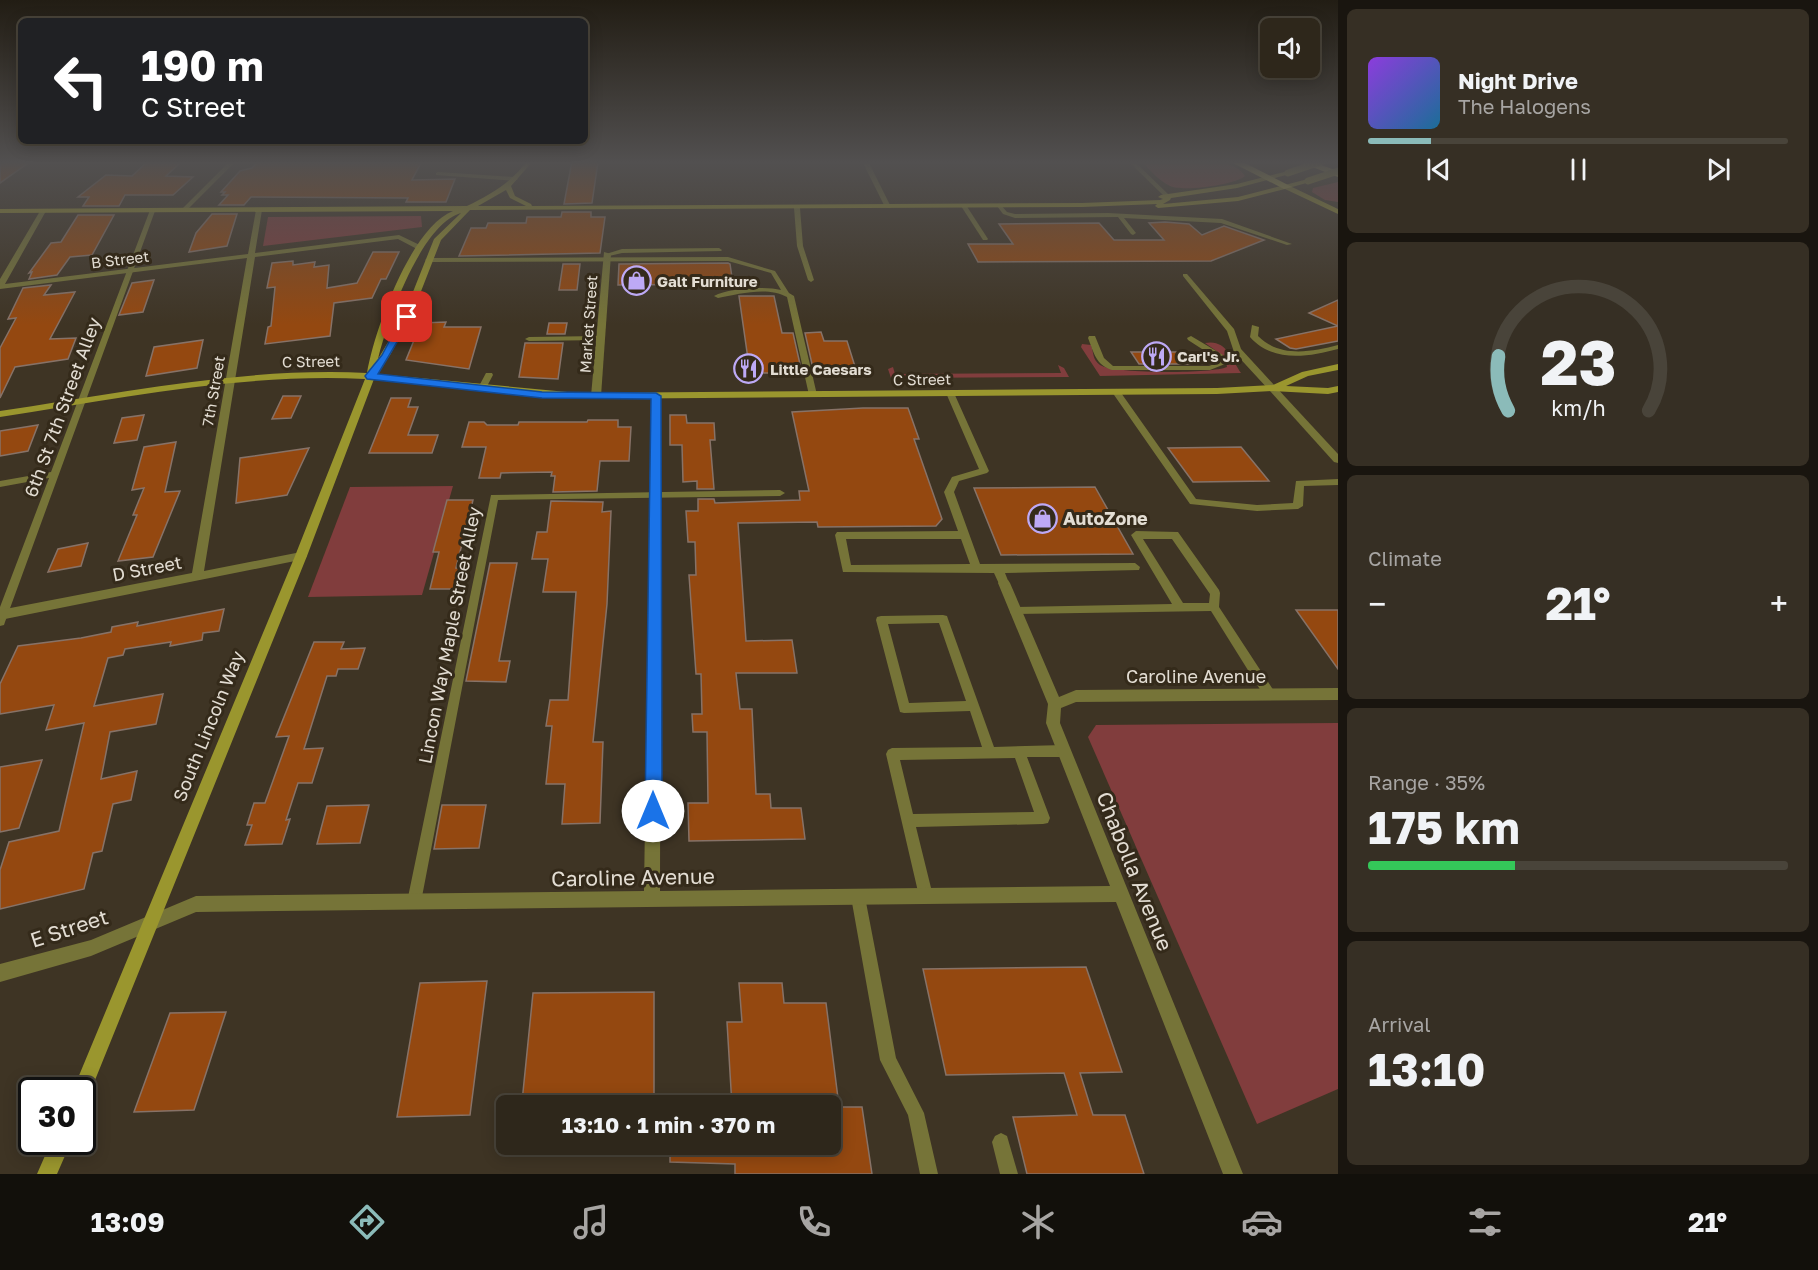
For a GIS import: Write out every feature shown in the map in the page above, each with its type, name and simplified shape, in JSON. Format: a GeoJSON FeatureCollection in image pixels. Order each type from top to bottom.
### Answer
{"type":"FeatureCollection","features":[{"type":"Feature","properties":{"kind":"main road","name":"South Lincoln Way"},"geometry":{"type":"LineString","coordinates":[[371,376],[372,355],[407,270],[431,232],[449,216]]}},
{"type":"Feature","properties":{"kind":"main road","name":"South Lincoln Way"},"geometry":{"type":"LineString","coordinates":[[87,1077],[301,556],[371,376],[412,317],[428,260],[438,239],[460,216]]}},
{"type":"Feature","properties":{"kind":"main road","name":"C Street"},"geometry":{"type":"LineString","coordinates":[[1272,388],[1305,374],[1338,367]]}},
{"type":"Feature","properties":{"kind":"main road","name":"C Street"},"geometry":{"type":"LineString","coordinates":[[0,414],[230,381],[312,375],[371,376],[542,395],[596,396],[1116,392],[1272,388],[1328,391],[1338,389]]}},
{"type":"Feature","properties":{"kind":"main road"},"geometry":{"type":"LineString","coordinates":[[47,1174],[55,1155]]}},
{"type":"Feature","properties":{"kind":"street"},"geometry":{"type":"LineString","coordinates":[[0,287],[40,216]]}},
{"type":"Feature","properties":{"kind":"street","name":"7th Street"},"geometry":{"type":"LineString","coordinates":[[197,577],[258,216]]}},
{"type":"Feature","properties":{"kind":"street","name":"B Street"},"geometry":{"type":"LineString","coordinates":[[0,287],[399,237],[420,247]]}},
{"type":"Feature","properties":{"kind":"street","name":"Market Street"},"geometry":{"type":"LineString","coordinates":[[596,396],[607,257]]}},
{"type":"Feature","properties":{"kind":"street"},"geometry":{"type":"LineString","coordinates":[[1272,388],[1338,460]]}},
{"type":"Feature","properties":{"kind":"street"},"geometry":{"type":"LineString","coordinates":[[652,899],[656,396]]}},
{"type":"Feature","properties":{"kind":"street","name":"D Street"},"geometry":{"type":"LineString","coordinates":[[1,617],[301,556]]}},
{"type":"Feature","properties":{"kind":"street","name":"Chabolla Avenue"},"geometry":{"type":"LineString","coordinates":[[1001,576],[1055,704],[1053,723],[1233,1174]]}},
{"type":"Feature","properties":{"kind":"street","name":"Caroline Avenue"},"geometry":{"type":"LineString","coordinates":[[1055,704],[1076,696],[1338,694]]}},
{"type":"Feature","properties":{"kind":"street","name":"Caroline Avenue"},"geometry":{"type":"LineString","coordinates":[[150,923],[196,904],[1121,894]]}},
{"type":"Feature","properties":{"kind":"street","name":"E Street"},"geometry":{"type":"LineString","coordinates":[[0,973],[91,948],[150,923]]}},
{"type":"Feature","properties":{"kind":"lane","name":"6th St 7th Street Alley"},"geometry":{"type":"LineString","coordinates":[[1,617],[150,216]]}},
{"type":"Feature","properties":{"kind":"lane"},"geometry":{"type":"LineString","coordinates":[[798,216],[800,246],[811,280]]}},
{"type":"Feature","properties":{"kind":"lane"},"geometry":{"type":"LineString","coordinates":[[970,216],[985,239]]}},
{"type":"Feature","properties":{"kind":"lane"},"geometry":{"type":"LineString","coordinates":[[1014,216],[1120,216],[1222,221],[1289,244]]}},
{"type":"Feature","properties":{"kind":"lane"},"geometry":{"type":"LineString","coordinates":[[1120,216],[1133,233]]}},
{"type":"Feature","properties":{"kind":"lane"},"geometry":{"type":"LineString","coordinates":[[607,257],[622,251],[719,250]]}},
{"type":"Feature","properties":{"kind":"lane"},"geometry":{"type":"LineString","coordinates":[[428,260],[607,257],[728,259],[774,272],[790,296],[813,395]]}},
{"type":"Feature","properties":{"kind":"lane"},"geometry":{"type":"LineString","coordinates":[[1185,275],[1231,331],[1236,350],[1272,388]]}},
{"type":"Feature","properties":{"kind":"lane"},"geometry":{"type":"LineString","coordinates":[[718,296],[772,291],[786,292]]}},
{"type":"Feature","properties":{"kind":"lane"},"geometry":{"type":"LineString","coordinates":[[1255,327],[1254,337],[1258,343],[1277,353],[1301,353],[1338,347]]}},
{"type":"Feature","properties":{"kind":"lane"},"geometry":{"type":"LineString","coordinates":[[529,339],[600,338]]}},
{"type":"Feature","properties":{"kind":"lane"},"geometry":{"type":"LineString","coordinates":[[1092,338],[1096,357],[1112,368],[1210,368],[1221,364],[1216,352],[1191,338]]}},
{"type":"Feature","properties":{"kind":"lane"},"geometry":{"type":"LineString","coordinates":[[482,388],[489,375]]}},
{"type":"Feature","properties":{"kind":"lane"},"geometry":{"type":"LineString","coordinates":[[1116,392],[1193,502],[1257,508],[1299,506],[1299,483],[1338,482]]}},
{"type":"Feature","properties":{"kind":"lane"},"geometry":{"type":"LineString","coordinates":[[950,393],[984,471],[955,479],[949,492],[976,568]]}},
{"type":"Feature","properties":{"kind":"lane"},"geometry":{"type":"LineString","coordinates":[[0,484],[55,474]]}},
{"type":"Feature","properties":{"kind":"lane"},"geometry":{"type":"LineString","coordinates":[[655,495],[780,493]]}},
{"type":"Feature","properties":{"kind":"lane","name":"Lincon Way Maple Street Alley"},"geometry":{"type":"LineString","coordinates":[[414,902],[494,496],[655,495]]}},
{"type":"Feature","properties":{"kind":"lane"},"geometry":{"type":"LineString","coordinates":[[1180,608],[1136,535],[1175,535],[1215,593],[1214,607],[1270,695]]}},
{"type":"Feature","properties":{"kind":"lane"},"geometry":{"type":"LineString","coordinates":[[963,536],[840,536],[847,569],[976,568],[1001,576],[1136,567]]}},
{"type":"Feature","properties":{"kind":"lane"},"geometry":{"type":"LineString","coordinates":[[1015,611],[1214,607]]}},
{"type":"Feature","properties":{"kind":"lane"},"geometry":{"type":"LineString","coordinates":[[974,706],[904,708],[881,620],[943,619],[974,706],[990,752]]}},
{"type":"Feature","properties":{"kind":"lane"},"geometry":{"type":"LineString","coordinates":[[926,896],[892,754],[1064,751]]}},
{"type":"Feature","properties":{"kind":"lane"},"geometry":{"type":"LineString","coordinates":[[909,821],[1043,818],[1019,752]]}},
{"type":"Feature","properties":{"kind":"lane"},"geometry":{"type":"LineString","coordinates":[[858,897],[888,1060],[916,1113],[929,1174]]}},
{"type":"Feature","properties":{"kind":"lane"},"geometry":{"type":"LineString","coordinates":[[1001,1142],[1009,1174]]}},
{"type":"Feature","properties":{"kind":"shaded area"},"geometry":{"type":"Polygon","coordinates":[[[421,216],[422,227],[263,246],[268,217],[421,216]]]}},
{"type":"Feature","properties":{"kind":"shaded area"},"geometry":{"type":"Polygon","coordinates":[[[1205,343],[1218,344],[1223,347],[1241,373],[1100,376],[1081,347],[1082,344],[1091,345],[1097,363],[1109,368],[1183,372],[1227,367],[1225,357],[1205,343]]]}},
{"type":"Feature","properties":{"kind":"shaded area"},"geometry":{"type":"Polygon","coordinates":[[[1058,365],[1064,368],[1069,377],[891,378],[888,369],[893,367],[895,374],[1061,373],[1058,365]]]}},
{"type":"Feature","properties":{"kind":"shaded area"},"geometry":{"type":"Polygon","coordinates":[[[453,486],[422,595],[308,597],[350,487],[453,486]]]}},
{"type":"Feature","properties":{"kind":"shaded area"},"geometry":{"type":"Polygon","coordinates":[[[1338,723],[1338,1089],[1257,1124],[1088,737],[1096,725],[1338,723]]]}},
{"type":"Feature","properties":{"kind":"building"},"geometry":{"type":"Polygon","coordinates":[[[78,216],[114,216],[92,255],[70,257],[57,275],[29,279],[32,272],[29,273],[51,243],[61,242],[78,216]]]}},
{"type":"Feature","properties":{"kind":"building"},"geometry":{"type":"Polygon","coordinates":[[[210,216],[236,216],[227,246],[189,252],[196,233],[210,216]]]}},
{"type":"Feature","properties":{"kind":"building"},"geometry":{"type":"Polygon","coordinates":[[[527,217],[605,217],[600,253],[459,256],[471,228],[486,228],[488,223],[526,223],[527,217]]]}},
{"type":"Feature","properties":{"kind":"building"},"geometry":{"type":"Polygon","coordinates":[[[1165,222],[1189,224],[1202,235],[1224,226],[1264,240],[1211,261],[978,262],[968,244],[1013,244],[999,224],[1099,223],[1114,240],[1164,240],[1149,223],[1165,222]]]}},
{"type":"Feature","properties":{"kind":"building"},"geometry":{"type":"Polygon","coordinates":[[[373,252],[399,252],[386,279],[381,279],[372,298],[334,303],[330,336],[265,344],[268,327],[271,326],[275,287],[267,288],[272,263],[293,261],[293,265],[315,262],[314,267],[329,265],[327,288],[357,283],[373,252]]]}},
{"type":"Feature","properties":{"kind":"building"},"geometry":{"type":"Polygon","coordinates":[[[728,263],[733,284],[618,285],[619,264],[728,263]]]}},
{"type":"Feature","properties":{"kind":"building"},"geometry":{"type":"Polygon","coordinates":[[[563,264],[580,264],[577,290],[559,290],[563,264]]]}},
{"type":"Feature","properties":{"kind":"building"},"geometry":{"type":"Polygon","coordinates":[[[154,280],[143,312],[119,315],[132,283],[154,280]]]}},
{"type":"Feature","properties":{"kind":"building"},"geometry":{"type":"Polygon","coordinates":[[[51,285],[44,295],[75,292],[50,339],[76,338],[68,359],[15,367],[0,398],[0,348],[16,318],[8,319],[23,288],[51,285]]]}},
{"type":"Feature","properties":{"kind":"building"},"geometry":{"type":"Polygon","coordinates":[[[739,296],[774,296],[782,333],[793,333],[802,373],[750,373],[739,296]]]}},
{"type":"Feature","properties":{"kind":"building"},"geometry":{"type":"Polygon","coordinates":[[[1338,300],[1338,326],[1309,313],[1338,300]]]}},
{"type":"Feature","properties":{"kind":"building"},"geometry":{"type":"Polygon","coordinates":[[[446,322],[444,327],[481,327],[469,369],[406,360],[421,323],[446,322]]]}},
{"type":"Feature","properties":{"kind":"building"},"geometry":{"type":"Polygon","coordinates":[[[549,323],[567,323],[565,334],[547,334],[549,323]]]}},
{"type":"Feature","properties":{"kind":"building"},"geometry":{"type":"Polygon","coordinates":[[[1338,326],[1338,341],[1296,349],[1276,339],[1338,326]]]}},
{"type":"Feature","properties":{"kind":"building"},"geometry":{"type":"Polygon","coordinates":[[[821,332],[824,341],[847,341],[857,373],[814,373],[805,333],[821,332]]]}},
{"type":"Feature","properties":{"kind":"building"},"geometry":{"type":"Polygon","coordinates":[[[203,340],[197,368],[146,376],[154,347],[203,340]]]}},
{"type":"Feature","properties":{"kind":"building"},"geometry":{"type":"Polygon","coordinates":[[[525,343],[563,343],[558,379],[519,377],[525,343]]]}},
{"type":"Feature","properties":{"kind":"building"},"geometry":{"type":"Polygon","coordinates":[[[1131,352],[1184,352],[1194,364],[1139,364],[1131,352]]]}},
{"type":"Feature","properties":{"kind":"building"},"geometry":{"type":"Polygon","coordinates":[[[283,396],[301,396],[291,418],[272,419],[283,396]]]}},
{"type":"Feature","properties":{"kind":"building"},"geometry":{"type":"Polygon","coordinates":[[[391,398],[411,398],[408,407],[418,407],[408,435],[438,435],[432,453],[369,453],[391,398]]]}},
{"type":"Feature","properties":{"kind":"building"},"geometry":{"type":"Polygon","coordinates":[[[908,408],[919,439],[914,439],[942,519],[936,526],[818,527],[817,522],[738,523],[746,641],[792,640],[797,673],[736,673],[740,709],[752,709],[756,794],[770,794],[771,808],[801,808],[805,839],[689,841],[688,803],[708,803],[707,732],[693,732],[692,714],[702,714],[701,674],[696,674],[689,575],[696,575],[695,542],[688,542],[686,511],[698,511],[698,499],[714,499],[715,503],[800,500],[799,491],[809,491],[792,412],[908,408]]]}},
{"type":"Feature","properties":{"kind":"building"},"geometry":{"type":"Polygon","coordinates":[[[144,415],[137,440],[114,443],[122,418],[144,415]]]}},
{"type":"Feature","properties":{"kind":"building"},"geometry":{"type":"Polygon","coordinates":[[[670,415],[686,415],[687,423],[714,423],[715,440],[710,440],[714,489],[697,489],[697,481],[683,482],[682,445],[670,445],[670,415]]]}},
{"type":"Feature","properties":{"kind":"building"},"geometry":{"type":"Polygon","coordinates":[[[588,420],[618,420],[618,427],[631,427],[629,461],[600,461],[597,491],[553,492],[555,476],[551,476],[552,472],[501,473],[500,478],[479,478],[486,447],[462,447],[469,422],[484,422],[487,425],[518,425],[519,422],[587,422],[588,420]]]}},
{"type":"Feature","properties":{"kind":"building"},"geometry":{"type":"Polygon","coordinates":[[[38,425],[28,451],[0,456],[0,431],[38,425]]]}},
{"type":"Feature","properties":{"kind":"building"},"geometry":{"type":"Polygon","coordinates":[[[176,442],[165,492],[180,491],[153,557],[118,561],[137,515],[133,515],[144,488],[132,490],[144,447],[176,442]]]}},
{"type":"Feature","properties":{"kind":"building"},"geometry":{"type":"Polygon","coordinates":[[[1241,447],[1269,481],[1193,482],[1168,448],[1241,447]]]}},
{"type":"Feature","properties":{"kind":"building"},"geometry":{"type":"Polygon","coordinates":[[[309,448],[287,495],[236,503],[240,458],[309,448]]]}},
{"type":"Feature","properties":{"kind":"building"},"geometry":{"type":"Polygon","coordinates":[[[1095,487],[1133,554],[1001,555],[974,488],[1095,487]]]}},
{"type":"Feature","properties":{"kind":"building"},"geometry":{"type":"Polygon","coordinates":[[[447,500],[473,500],[456,568],[459,568],[455,589],[430,589],[439,552],[433,552],[447,500]]]}},
{"type":"Feature","properties":{"kind":"building"},"geometry":{"type":"Polygon","coordinates":[[[551,501],[603,502],[602,512],[611,511],[607,604],[593,742],[603,742],[600,823],[562,824],[565,784],[546,784],[552,726],[546,726],[550,700],[568,700],[576,592],[543,592],[548,559],[532,559],[537,532],[547,532],[551,501]]]}},
{"type":"Feature","properties":{"kind":"building"},"geometry":{"type":"Polygon","coordinates":[[[88,543],[81,566],[48,572],[58,549],[88,543]]]}},
{"type":"Feature","properties":{"kind":"building"},"geometry":{"type":"Polygon","coordinates":[[[490,563],[517,563],[499,661],[510,661],[506,682],[466,681],[490,563]]]}},
{"type":"Feature","properties":{"kind":"building"},"geometry":{"type":"Polygon","coordinates":[[[224,609],[219,631],[203,633],[202,640],[170,646],[171,642],[125,649],[123,655],[108,658],[94,706],[163,694],[156,724],[110,732],[101,779],[137,771],[131,800],[113,804],[102,851],[93,853],[84,889],[0,909],[0,870],[9,842],[59,831],[84,723],[46,730],[54,705],[0,714],[0,684],[18,646],[81,638],[111,632],[112,627],[138,622],[137,626],[224,609]]]}},
{"type":"Feature","properties":{"kind":"building"},"geometry":{"type":"Polygon","coordinates":[[[1296,610],[1338,610],[1338,669],[1296,610]]]}},
{"type":"Feature","properties":{"kind":"building"},"geometry":{"type":"Polygon","coordinates":[[[314,642],[344,642],[341,649],[365,648],[358,669],[338,669],[336,676],[327,676],[304,749],[323,748],[312,783],[298,783],[286,820],[290,819],[282,844],[245,845],[252,825],[247,825],[254,803],[265,803],[289,736],[276,737],[314,642]]]}},
{"type":"Feature","properties":{"kind":"building"},"geometry":{"type":"Polygon","coordinates":[[[42,760],[19,828],[0,832],[0,767],[42,760]]]}},
{"type":"Feature","properties":{"kind":"building"},"geometry":{"type":"Polygon","coordinates":[[[369,805],[360,843],[317,844],[327,806],[369,805]]]}},
{"type":"Feature","properties":{"kind":"building"},"geometry":{"type":"Polygon","coordinates":[[[442,805],[486,805],[479,848],[434,849],[442,805]]]}},
{"type":"Feature","properties":{"kind":"building"},"geometry":{"type":"Polygon","coordinates":[[[1086,967],[1122,1072],[1080,1073],[1093,1115],[1125,1115],[1144,1174],[1027,1174],[1013,1117],[1077,1115],[1064,1073],[946,1075],[923,969],[1086,967]]]}},
{"type":"Feature","properties":{"kind":"building"},"geometry":{"type":"Polygon","coordinates":[[[487,981],[470,1115],[397,1117],[420,983],[487,981]]]}},
{"type":"Feature","properties":{"kind":"building"},"geometry":{"type":"Polygon","coordinates":[[[739,983],[782,983],[784,1003],[826,1003],[838,1095],[731,1095],[727,1022],[742,1022],[739,983]]]}},
{"type":"Feature","properties":{"kind":"building"},"geometry":{"type":"Polygon","coordinates":[[[654,992],[654,1095],[523,1095],[533,993],[654,992]]]}},
{"type":"Feature","properties":{"kind":"building"},"geometry":{"type":"Polygon","coordinates":[[[226,1012],[194,1110],[134,1112],[170,1013],[226,1012]]]}},
{"type":"Feature","properties":{"kind":"building"},"geometry":{"type":"Polygon","coordinates":[[[841,1107],[862,1107],[872,1174],[735,1174],[735,1164],[670,1162],[670,1155],[841,1155],[841,1107]]]}},
{"type":"Feature","properties":{"kind":"place","name":"Galt Furniture"},"geometry":{"type":"Point","coordinates":[636,281]}},
{"type":"Feature","properties":{"kind":"place","name":"Carl's Jr."},"geometry":{"type":"Point","coordinates":[1156,356]}},
{"type":"Feature","properties":{"kind":"place","name":"Little Caesars"},"geometry":{"type":"Point","coordinates":[749,369]}},
{"type":"Feature","properties":{"kind":"place","name":"AutoZone"},"geometry":{"type":"Point","coordinates":[1042,518]}},
{"type":"Feature","properties":{"kind":"route"},"geometry":{"type":"LineString","coordinates":[[407,317],[386,355],[371,376],[542,395],[656,396],[653,811]]}}]}
